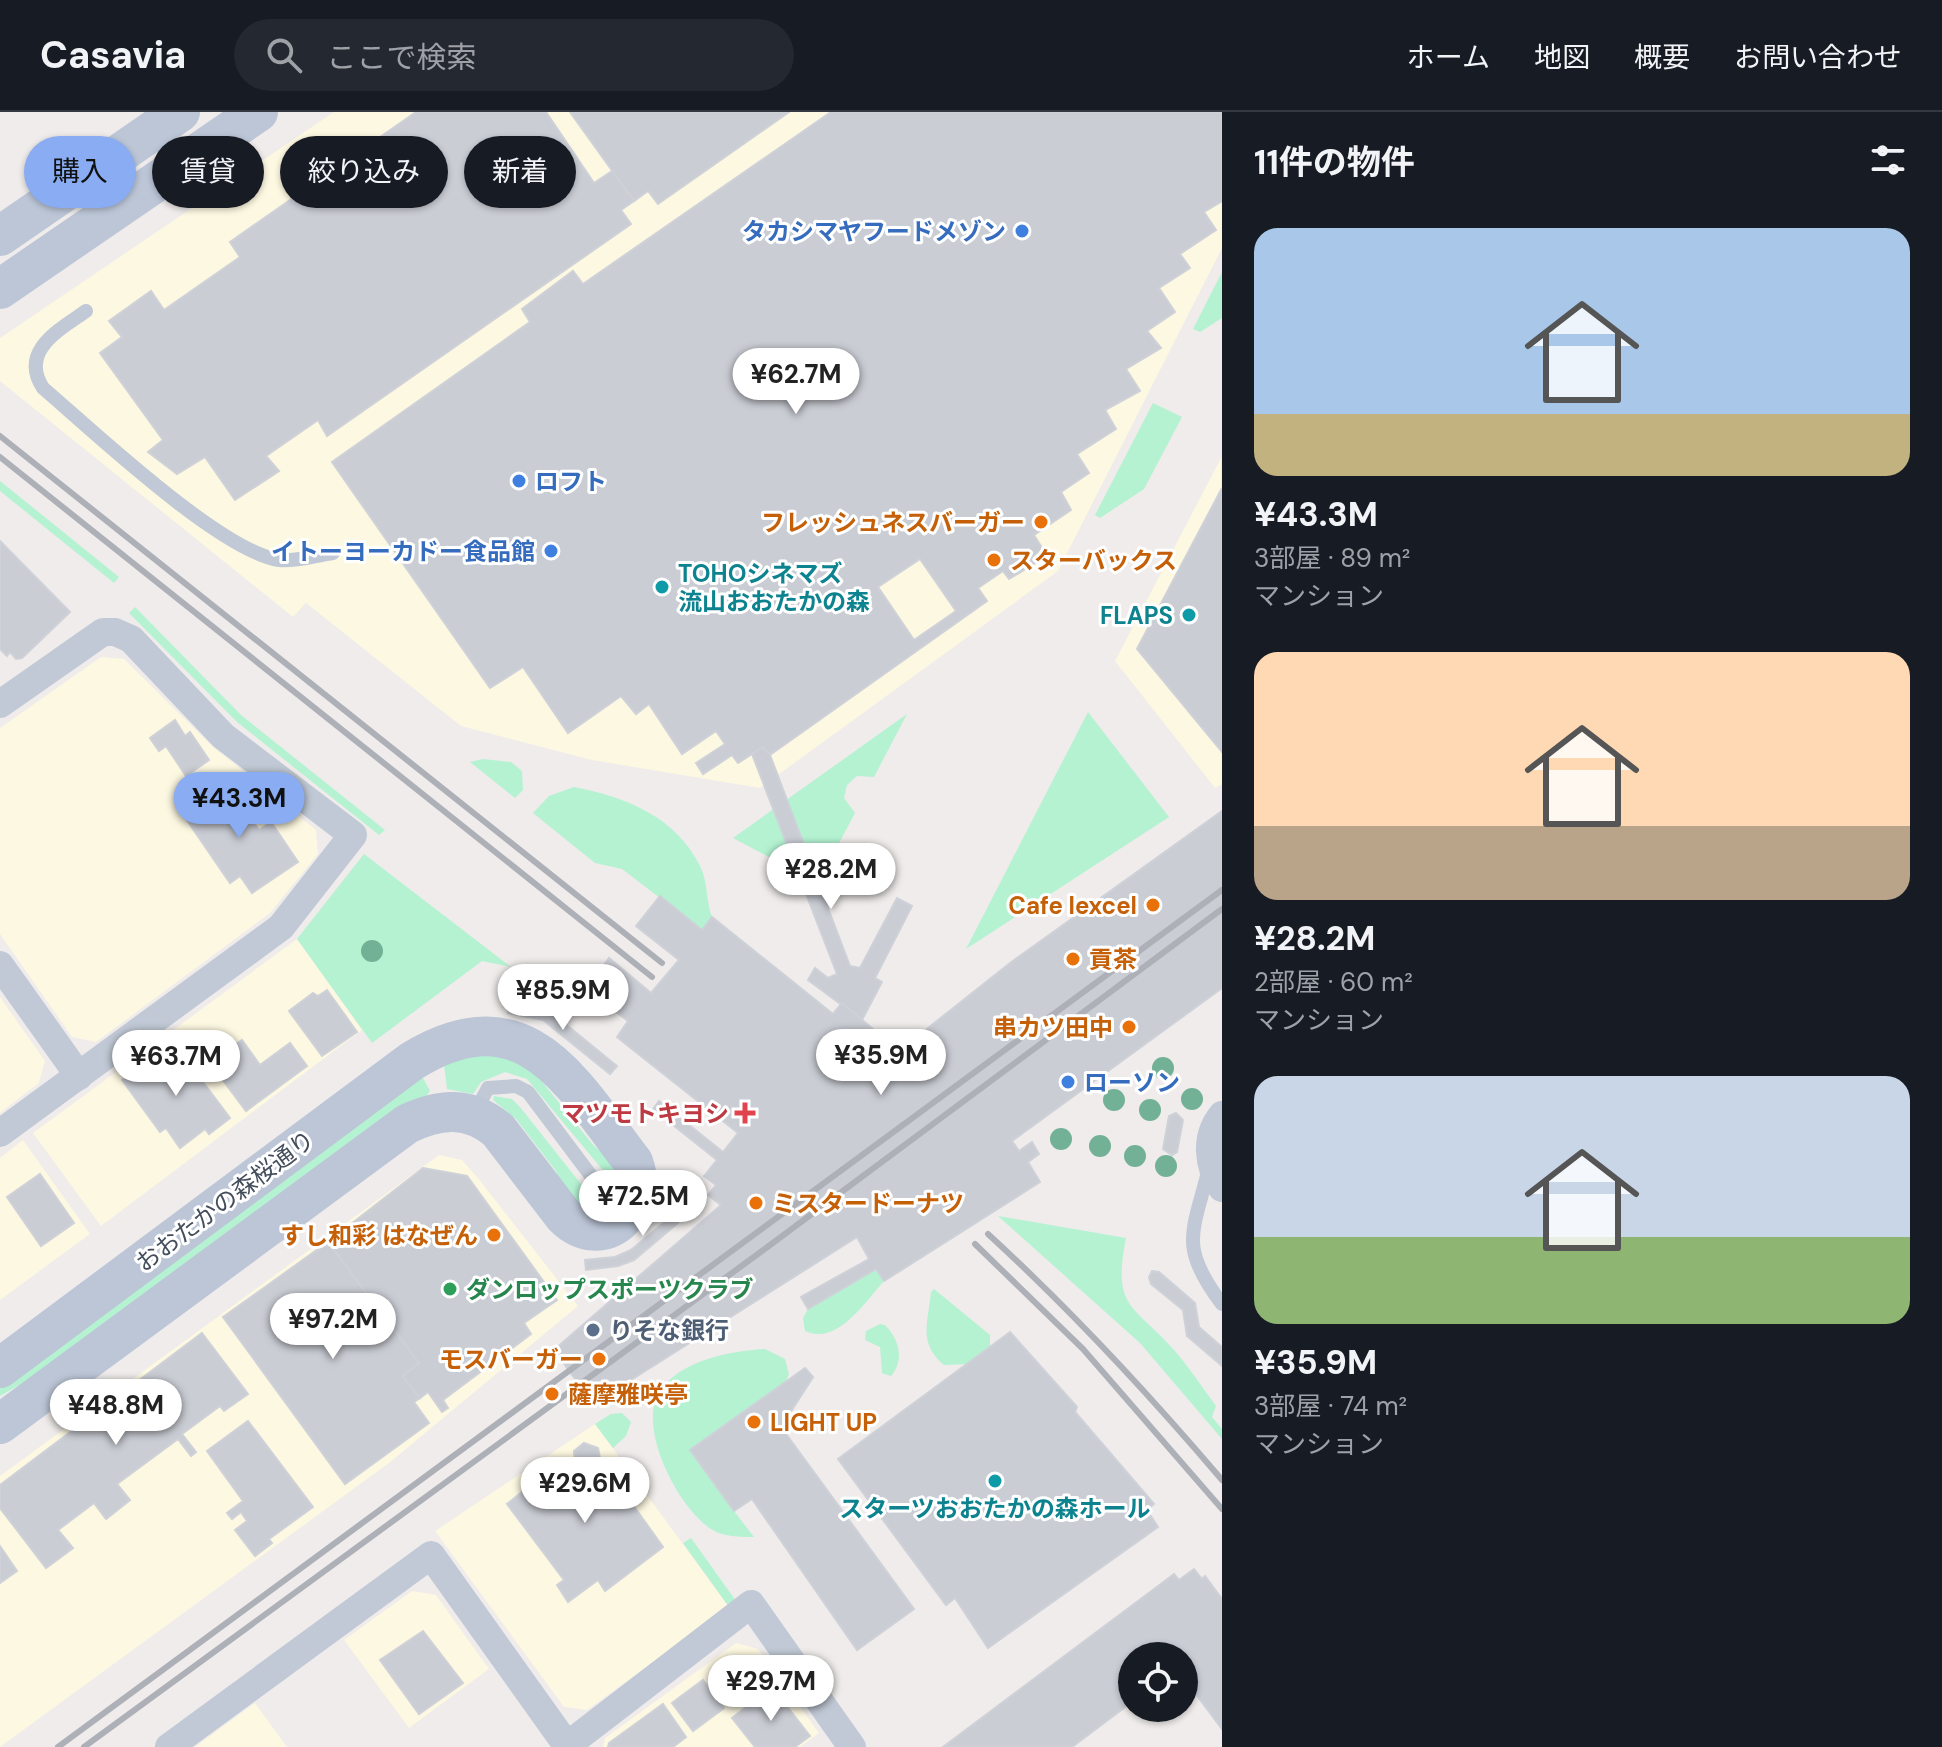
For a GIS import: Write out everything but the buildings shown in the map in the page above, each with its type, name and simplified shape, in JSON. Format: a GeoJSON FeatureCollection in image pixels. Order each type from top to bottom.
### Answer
{"type":"FeatureCollection","features":[{"type":"Feature","properties":{"kind":"street"},"geometry":{"type":"LineString","coordinates":[[0,236],[180,112]]}},
{"type":"Feature","properties":{"kind":"street"},"geometry":{"type":"LineString","coordinates":[[0,289],[258,112]]}},
{"type":"Feature","properties":{"kind":"street"},"geometry":{"type":"LineString","coordinates":[[0,704],[103,632],[115,632],[131,639],[223,736],[353,835],[281,927],[0,1133]]}},
{"type":"Feature","properties":{"kind":"street"},"geometry":{"type":"LineString","coordinates":[[0,965],[79,1076]]}},
{"type":"Feature","properties":{"kind":"street"},"geometry":{"type":"LineString","coordinates":[[497,1037],[542,1052],[576,1089],[633,1162],[639,1186],[632,1209],[602,1231],[574,1226],[498,1130],[465,1113],[440,1090],[436,1069],[441,1055],[453,1040],[497,1037]]}},
{"type":"Feature","properties":{"kind":"street","name":"おおたかの森桜通り"},"geometry":{"type":"LineString","coordinates":[[0,1368],[412,1061],[453,1040]]}},
{"type":"Feature","properties":{"kind":"street","name":"おおたかの森桜通り"},"geometry":{"type":"LineString","coordinates":[[0,1424],[407,1124],[425,1115],[465,1113]]}},
{"type":"Feature","properties":{"kind":"street"},"geometry":{"type":"LineString","coordinates":[[1216,1162],[1222,1115]]}},
{"type":"Feature","properties":{"kind":"street"},"geometry":{"type":"LineString","coordinates":[[169,1747],[431,1555],[566,1747],[751,1604],[852,1747]]}},
{"type":"Feature","properties":{"kind":"lane"},"geometry":{"type":"LineString","coordinates":[[86,311],[49,338],[36,353],[36,376],[43,388],[207,524],[238,545],[280,560],[333,553]]}},
{"type":"Feature","properties":{"kind":"lane"},"geometry":{"type":"LineString","coordinates":[[1216,1162],[1194,1231],[1193,1253],[1199,1273],[1222,1304]]}},
{"type":"Feature","properties":{"kind":"shaded area"},"geometry":{"type":"Polygon","coordinates":[[[334,112],[1222,112],[1222,248],[1058,571],[760,788],[592,760],[461,726],[306,603],[293,617],[0,381],[0,338],[192,208],[264,208],[264,159],[280,149],[280,208],[448,208],[448,136],[299,136],[334,112]]]}},
{"type":"Feature","properties":{"kind":"shaded area","name":"FLAPS"},"geometry":{"type":"Polygon","coordinates":[[[1221,458],[1222,784],[1215,788],[1115,661],[1221,458]]]}},
{"type":"Feature","properties":{"kind":"shaded area"},"geometry":{"type":"Polygon","coordinates":[[[101,657],[124,659],[212,746],[316,830],[318,854],[270,913],[96,1042],[72,1037],[0,934],[0,728],[101,657]]]}},
{"type":"Feature","properties":{"kind":"shaded area"},"geometry":{"type":"Polygon","coordinates":[[[297,939],[362,1030],[101,1226],[33,1133],[297,939]]]}},
{"type":"Feature","properties":{"kind":"shaded area"},"geometry":{"type":"Polygon","coordinates":[[[0,997],[45,1061],[39,1083],[0,1113],[0,997]]]}},
{"type":"Feature","properties":{"kind":"shaded area"},"geometry":{"type":"Polygon","coordinates":[[[23,1140],[90,1234],[0,1300],[0,1158],[23,1140]]]}},
{"type":"Feature","properties":{"kind":"shaded area"},"geometry":{"type":"Polygon","coordinates":[[[439,1155],[462,1160],[578,1306],[389,1463],[0,1747],[0,1476],[439,1155]]]}},
{"type":"Feature","properties":{"kind":"shaded area"},"geometry":{"type":"Polygon","coordinates":[[[595,1424],[729,1607],[587,1710],[564,1707],[435,1531],[595,1424]]]}},
{"type":"Feature","properties":{"kind":"shaded area"},"geometry":{"type":"Polygon","coordinates":[[[412,1591],[436,1595],[489,1669],[409,1728],[344,1640],[412,1591]]]}},
{"type":"Feature","properties":{"kind":"shaded area"},"geometry":{"type":"Polygon","coordinates":[[[736,1643],[758,1649],[819,1733],[800,1747],[603,1747],[605,1738],[736,1643]]]}},
{"type":"Feature","properties":{"kind":"shaded area"},"geometry":{"type":"Polygon","coordinates":[[[255,1703],[287,1747],[195,1747],[255,1703]]]}},
{"type":"Feature","properties":{"kind":"green space"},"geometry":{"type":"Polygon","coordinates":[[[1222,272],[1222,318],[1200,332],[1193,329],[1222,272]]]}},
{"type":"Feature","properties":{"kind":"green space"},"geometry":{"type":"Polygon","coordinates":[[[1153,403],[1182,417],[1144,489],[1100,518],[1095,515],[1153,403]]]}},
{"type":"Feature","properties":{"kind":"green space"},"geometry":{"type":"Polygon","coordinates":[[[0,481],[119,577],[114,583],[0,491],[0,481]]]}},
{"type":"Feature","properties":{"kind":"green space"},"geometry":{"type":"Polygon","coordinates":[[[135,607],[241,715],[385,830],[379,835],[237,722],[129,613],[135,607]]]}},
{"type":"Feature","properties":{"kind":"green space"},"geometry":{"type":"Polygon","coordinates":[[[1088,712],[1169,817],[966,949],[1088,712]]]}},
{"type":"Feature","properties":{"kind":"green space"},"geometry":{"type":"Polygon","coordinates":[[[907,714],[874,777],[857,776],[847,785],[844,798],[855,813],[818,883],[733,838],[907,714]]]}},
{"type":"Feature","properties":{"kind":"green space"},"geometry":{"type":"Polygon","coordinates":[[[483,759],[511,762],[522,771],[523,790],[515,798],[470,762],[483,759]]]}},
{"type":"Feature","properties":{"kind":"green space"},"geometry":{"type":"Polygon","coordinates":[[[574,787],[631,804],[648,812],[678,835],[691,850],[705,880],[712,917],[702,930],[622,869],[595,863],[533,813],[549,796],[574,787]]]}},
{"type":"Feature","properties":{"kind":"green space"},"geometry":{"type":"Polygon","coordinates":[[[364,854],[511,967],[482,961],[372,1043],[297,939],[364,854]]]}},
{"type":"Feature","properties":{"kind":"green space"},"geometry":{"type":"Polygon","coordinates":[[[465,1053],[506,1056],[535,1073],[594,1146],[616,1162],[622,1171],[616,1186],[527,1079],[505,1072],[481,1082],[473,1094],[447,1089],[444,1064],[465,1053]]]}},
{"type":"Feature","properties":{"kind":"green space"},"geometry":{"type":"Polygon","coordinates":[[[423,1078],[430,1091],[427,1095],[60,1362],[0,1396],[0,1387],[416,1079],[423,1078]]]}},
{"type":"Feature","properties":{"kind":"green space"},"geometry":{"type":"Polygon","coordinates":[[[494,1096],[512,1099],[520,1107],[592,1198],[592,1207],[585,1211],[562,1188],[556,1171],[516,1119],[493,1100],[494,1096]]]}},
{"type":"Feature","properties":{"kind":"green space"},"geometry":{"type":"Polygon","coordinates":[[[998,1216],[1126,1238],[1122,1261],[1124,1293],[1137,1313],[1180,1357],[1216,1406],[1212,1417],[1222,1429],[1222,1439],[1140,1343],[998,1216]]]}},
{"type":"Feature","properties":{"kind":"green space"},"geometry":{"type":"Polygon","coordinates":[[[876,1269],[884,1281],[849,1320],[828,1332],[817,1334],[805,1331],[803,1318],[808,1309],[876,1269]]]}},
{"type":"Feature","properties":{"kind":"green space"},"geometry":{"type":"Polygon","coordinates":[[[934,1289],[990,1335],[990,1349],[969,1364],[944,1365],[931,1349],[927,1323],[934,1289]]]}},
{"type":"Feature","properties":{"kind":"green space"},"geometry":{"type":"Polygon","coordinates":[[[880,1324],[885,1325],[897,1343],[898,1363],[891,1376],[882,1373],[880,1347],[865,1340],[866,1331],[880,1324]]]}},
{"type":"Feature","properties":{"kind":"green space"},"geometry":{"type":"Polygon","coordinates":[[[765,1349],[785,1359],[789,1374],[734,1511],[754,1537],[737,1537],[711,1529],[686,1504],[675,1487],[657,1447],[653,1427],[654,1408],[659,1393],[668,1382],[692,1365],[722,1355],[765,1349]]]}},
{"type":"Feature","properties":{"kind":"green space"},"geometry":{"type":"Polygon","coordinates":[[[622,1413],[631,1422],[626,1436],[613,1448],[595,1424],[611,1414],[622,1413]]]}},
{"type":"Feature","properties":{"kind":"green space"},"geometry":{"type":"Polygon","coordinates":[[[691,1538],[736,1601],[729,1607],[683,1543],[691,1538]]]}},
{"type":"Feature","properties":{"kind":"railway"},"geometry":{"type":"LineString","coordinates":[[0,436],[662,963]]}},
{"type":"Feature","properties":{"kind":"railway"},"geometry":{"type":"LineString","coordinates":[[0,457],[652,977]]}},
{"type":"Feature","properties":{"kind":"railway"},"geometry":{"type":"LineString","coordinates":[[58,1747],[1222,890]]}},
{"type":"Feature","properties":{"kind":"railway"},"geometry":{"type":"LineString","coordinates":[[84,1747],[762,1251],[1222,909]]}},
{"type":"Feature","properties":{"kind":"railway"},"geometry":{"type":"LineString","coordinates":[[988,1234],[1109,1353],[1222,1480]]}},
{"type":"Feature","properties":{"kind":"railway"},"geometry":{"type":"LineString","coordinates":[[975,1244],[1083,1349],[1222,1509]]}},
{"type":"Feature","properties":{"kind":"place","name":"タカシマヤフードメゾン"},"geometry":{"type":"Point","coordinates":[1022,231]}},
{"type":"Feature","properties":{"kind":"place","name":"ロフト"},"geometry":{"type":"Point","coordinates":[519,481]}},
{"type":"Feature","properties":{"kind":"place","name":"フレッシュネスバーガー"},"geometry":{"type":"Point","coordinates":[1041,522]}},
{"type":"Feature","properties":{"kind":"place","name":"イトーヨーカドー食品館"},"geometry":{"type":"Point","coordinates":[551,551]}},
{"type":"Feature","properties":{"kind":"place","name":"スターバックス"},"geometry":{"type":"Point","coordinates":[994,560]}},
{"type":"Feature","properties":{"kind":"place","name":"TOHOシネマズ 流山おおたかの森"},"geometry":{"type":"Point","coordinates":[662,587]}},
{"type":"Feature","properties":{"kind":"place","name":"FLAPS"},"geometry":{"type":"Point","coordinates":[1189,615]}},
{"type":"Feature","properties":{"kind":"place","name":"Cafe lexcel"},"geometry":{"type":"Point","coordinates":[1153,905]}},
{"type":"Feature","properties":{"kind":"place","name":"貢茶"},"geometry":{"type":"Point","coordinates":[1073,959]}},
{"type":"Feature","properties":{"kind":"place","name":"串カツ田中"},"geometry":{"type":"Point","coordinates":[1129,1027]}},
{"type":"Feature","properties":{"kind":"place","name":"ローソン"},"geometry":{"type":"Point","coordinates":[1068,1082]}},
{"type":"Feature","properties":{"kind":"place","name":"マツモトキヨシ"},"geometry":{"type":"Point","coordinates":[745,1113]}},
{"type":"Feature","properties":{"kind":"place","name":"ミスタードーナツ"},"geometry":{"type":"Point","coordinates":[756,1203]}},
{"type":"Feature","properties":{"kind":"place","name":"すし和彩 はなぜん"},"geometry":{"type":"Point","coordinates":[494,1235]}},
{"type":"Feature","properties":{"kind":"place","name":"ダンロップスポーツクラブ"},"geometry":{"type":"Point","coordinates":[450,1289]}},
{"type":"Feature","properties":{"kind":"place","name":"りそな銀行"},"geometry":{"type":"Point","coordinates":[593,1330]}},
{"type":"Feature","properties":{"kind":"place","name":"モスバーガー"},"geometry":{"type":"Point","coordinates":[599,1359]}},
{"type":"Feature","properties":{"kind":"place","name":"薩摩雅咲亭"},"geometry":{"type":"Point","coordinates":[552,1394]}},
{"type":"Feature","properties":{"kind":"place","name":"LIGHT UP"},"geometry":{"type":"Point","coordinates":[754,1422]}},
{"type":"Feature","properties":{"kind":"place","name":"スターツおおたかの森ホール"},"geometry":{"type":"Point","coordinates":[995,1481]}}]}
